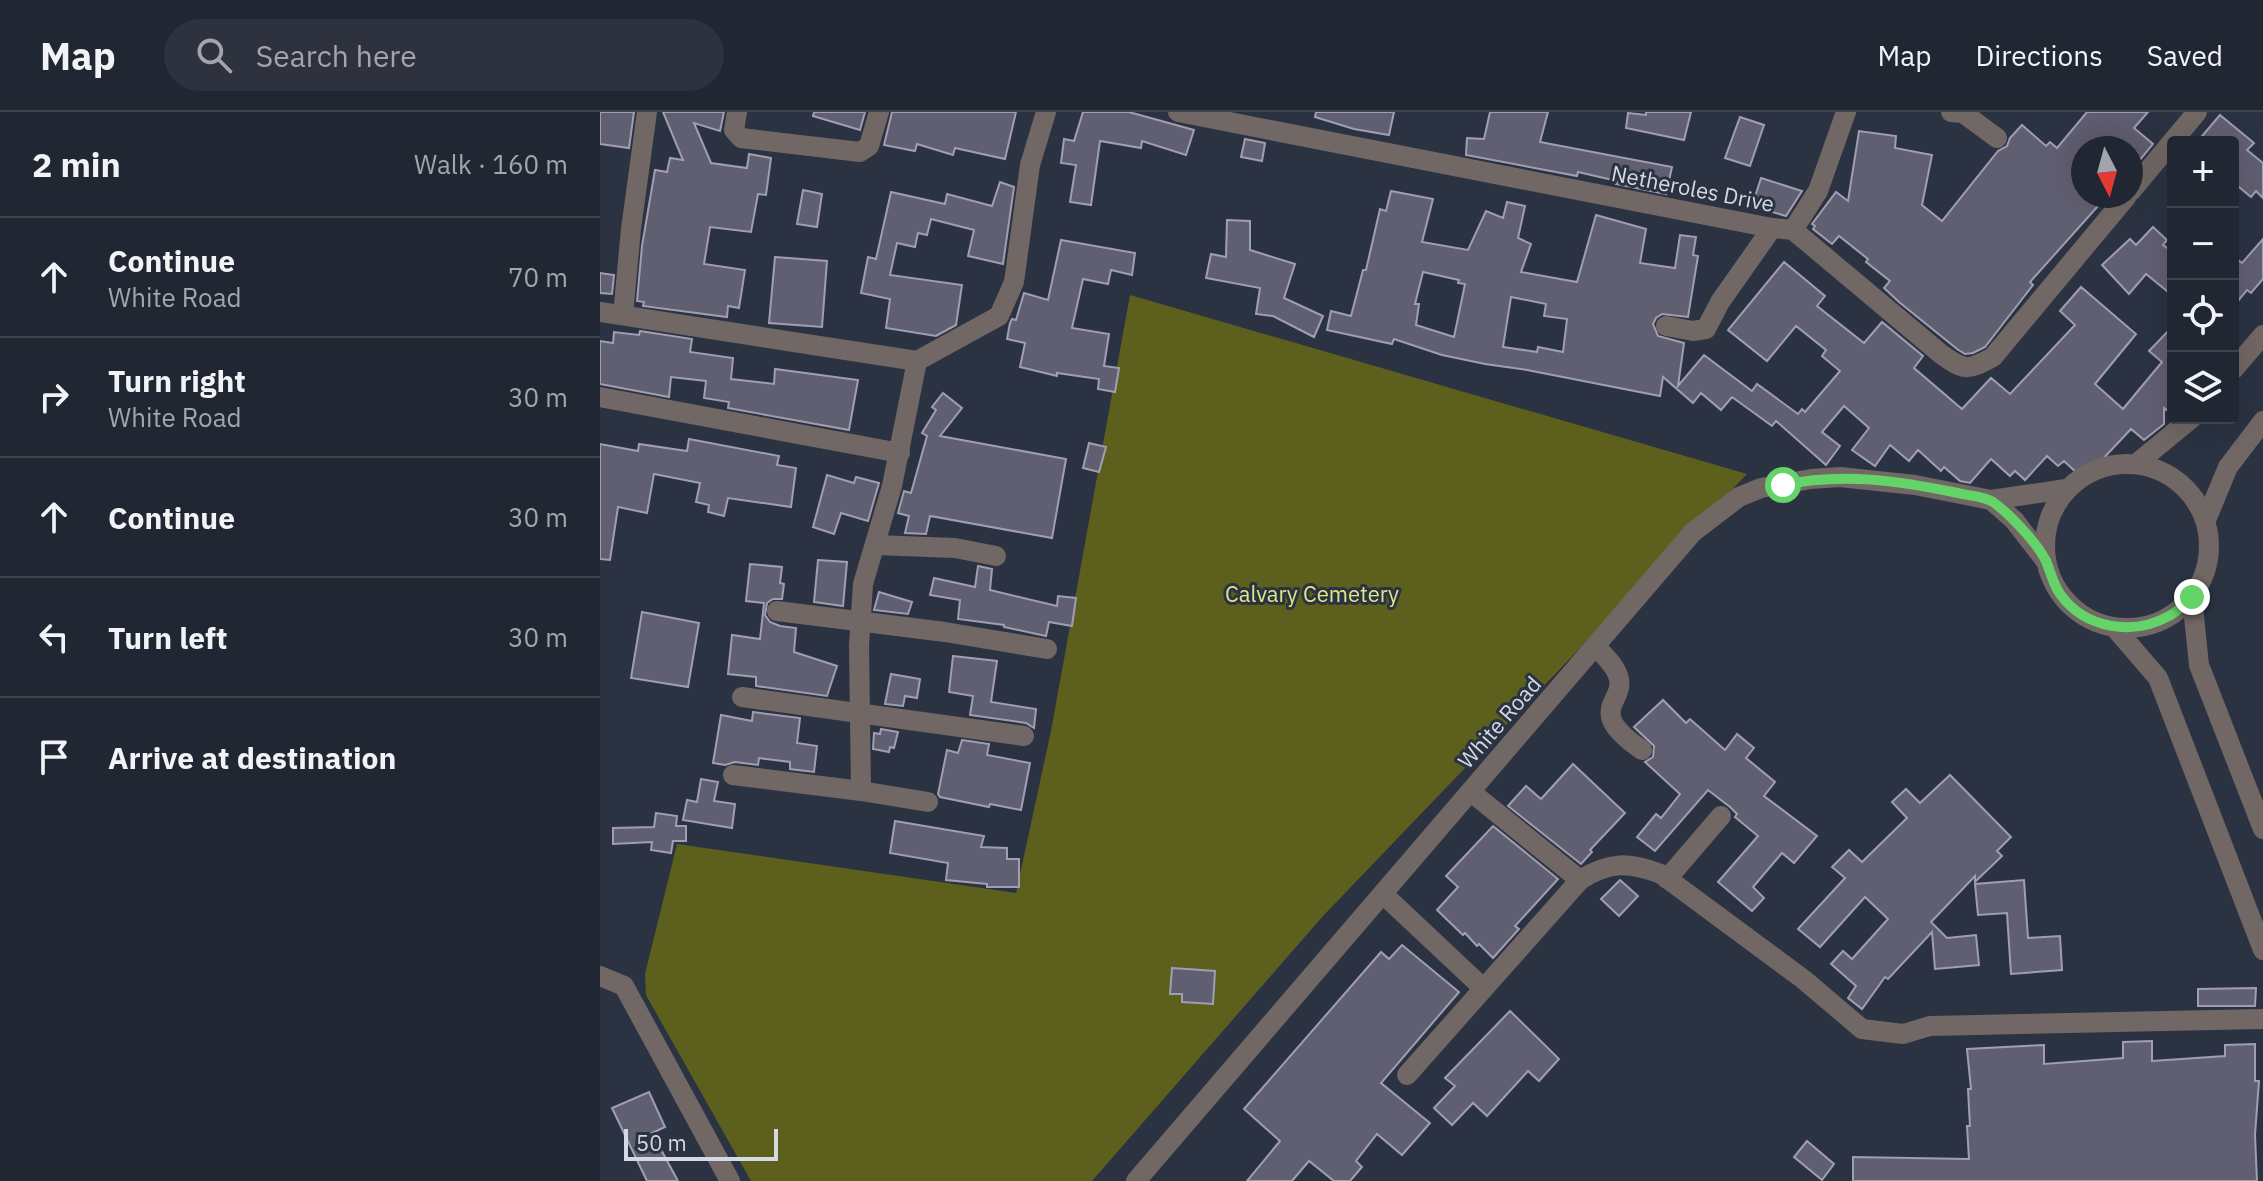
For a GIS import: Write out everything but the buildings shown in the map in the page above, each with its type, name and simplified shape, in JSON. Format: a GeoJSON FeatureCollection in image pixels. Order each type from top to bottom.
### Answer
{"type":"FeatureCollection","features":[{"type":"Feature","properties":{"kind":"street"},"geometry":{"type":"LineString","coordinates":[[623,315],[647,112]]}},
{"type":"Feature","properties":{"kind":"street"},"geometry":{"type":"LineString","coordinates":[[737,112],[734,130],[741,138],[860,152],[869,146],[879,112]]}},
{"type":"Feature","properties":{"kind":"street"},"geometry":{"type":"LineString","coordinates":[[600,312],[917,361],[999,316],[1014,282],[1030,165],[1046,112]]}},
{"type":"Feature","properties":{"kind":"street","name":"Netheroles Drive"},"geometry":{"type":"LineString","coordinates":[[1178,112],[1793,230],[1941,354],[1959,366],[1971,369],[1993,357],[2117,208]]}},
{"type":"Feature","properties":{"kind":"street"},"geometry":{"type":"LineString","coordinates":[[1793,230],[1818,191],[1846,112]]}},
{"type":"Feature","properties":{"kind":"street"},"geometry":{"type":"LineString","coordinates":[[1951,112],[1963,113],[1997,138]]}},
{"type":"Feature","properties":{"kind":"street"},"geometry":{"type":"LineString","coordinates":[[2143,177],[2197,112]]}},
{"type":"Feature","properties":{"kind":"street"},"geometry":{"type":"LineString","coordinates":[[1666,326],[1693,331],[1706,329],[1720,302],[1772,228]]}},
{"type":"Feature","properties":{"kind":"street"},"geometry":{"type":"LineString","coordinates":[[2239,363],[2263,335]]}},
{"type":"Feature","properties":{"kind":"street"},"geometry":{"type":"LineString","coordinates":[[861,791],[859,712],[863,584],[900,453],[917,361]]}},
{"type":"Feature","properties":{"kind":"street"},"geometry":{"type":"LineString","coordinates":[[600,397],[900,453]]}},
{"type":"Feature","properties":{"kind":"street"},"geometry":{"type":"LineString","coordinates":[[2206,520],[2228,467],[2263,421]]}},
{"type":"Feature","properties":{"kind":"street"},"geometry":{"type":"LineString","coordinates":[[2136,464],[2185,424]]}},
{"type":"Feature","properties":{"kind":"street"},"geometry":{"type":"LineString","coordinates":[[2136,464],[2155,468],[2187,488],[2206,520],[2210,540],[2209,560],[2203,579],[2192,597],[2171,616],[2144,626],[2115,628],[2077,612],[2062,598],[2051,580],[2045,560],[2045,535],[2052,510],[2066,489],[2087,473],[2111,465],[2136,464]]}},
{"type":"Feature","properties":{"kind":"street","name":"White Road"},"geometry":{"type":"LineString","coordinates":[[1136,1181],[1693,532],[1739,497],[1761,488],[1840,477],[1915,485],[1991,500],[2066,489]]}},
{"type":"Feature","properties":{"kind":"street"},"geometry":{"type":"LineString","coordinates":[[1991,500],[2014,520],[2045,560]]}},
{"type":"Feature","properties":{"kind":"street"},"geometry":{"type":"LineString","coordinates":[[876,545],[955,548],[996,556]]}},
{"type":"Feature","properties":{"kind":"street"},"geometry":{"type":"LineString","coordinates":[[2192,597],[2199,665],[2263,829]]}},
{"type":"Feature","properties":{"kind":"street"},"geometry":{"type":"LineString","coordinates":[[777,611],[945,632],[1047,649]]}},
{"type":"Feature","properties":{"kind":"street"},"geometry":{"type":"LineString","coordinates":[[2115,628],[2158,678],[2263,950]]}},
{"type":"Feature","properties":{"kind":"street"},"geometry":{"type":"LineString","coordinates":[[1596,646],[1617,671],[1619,682],[1609,710],[1610,718],[1621,736],[1642,750]]}},
{"type":"Feature","properties":{"kind":"street"},"geometry":{"type":"LineString","coordinates":[[742,697],[1024,736]]}},
{"type":"Feature","properties":{"kind":"street"},"geometry":{"type":"LineString","coordinates":[[733,775],[928,802]]}},
{"type":"Feature","properties":{"kind":"street"},"geometry":{"type":"LineString","coordinates":[[1471,792],[1580,880]]}},
{"type":"Feature","properties":{"kind":"street"},"geometry":{"type":"LineString","coordinates":[[1667,879],[1721,816]]}},
{"type":"Feature","properties":{"kind":"street"},"geometry":{"type":"LineString","coordinates":[[1407,1075],[1580,880],[1598,868],[1619,865],[1637,866],[1667,879],[1803,979],[1862,1029],[1903,1034],[1930,1026],[2263,1019]]}},
{"type":"Feature","properties":{"kind":"street"},"geometry":{"type":"LineString","coordinates":[[1383,894],[1483,988]]}},
{"type":"Feature","properties":{"kind":"street"},"geometry":{"type":"LineString","coordinates":[[600,976],[624,986],[730,1181]]}},
{"type":"Feature","properties":{"kind":"green space","name":"Calvary Cemetery"},"geometry":{"type":"Polygon","coordinates":[[[1130,295],[1747,474],[1323,916],[1092,1181],[751,1181],[646,995],[645,974],[677,844],[1016,893],[1051,731],[1130,295]]]}},
{"type":"Feature","properties":{"kind":"route"},"geometry":{"type":"LineString","coordinates":[[1783,485],[1840,477],[1915,485],[1991,500],[2014,520],[2045,560],[2051,580],[2062,598],[2077,612],[2115,628],[2144,626],[2171,616],[2192,597]]}}]}
